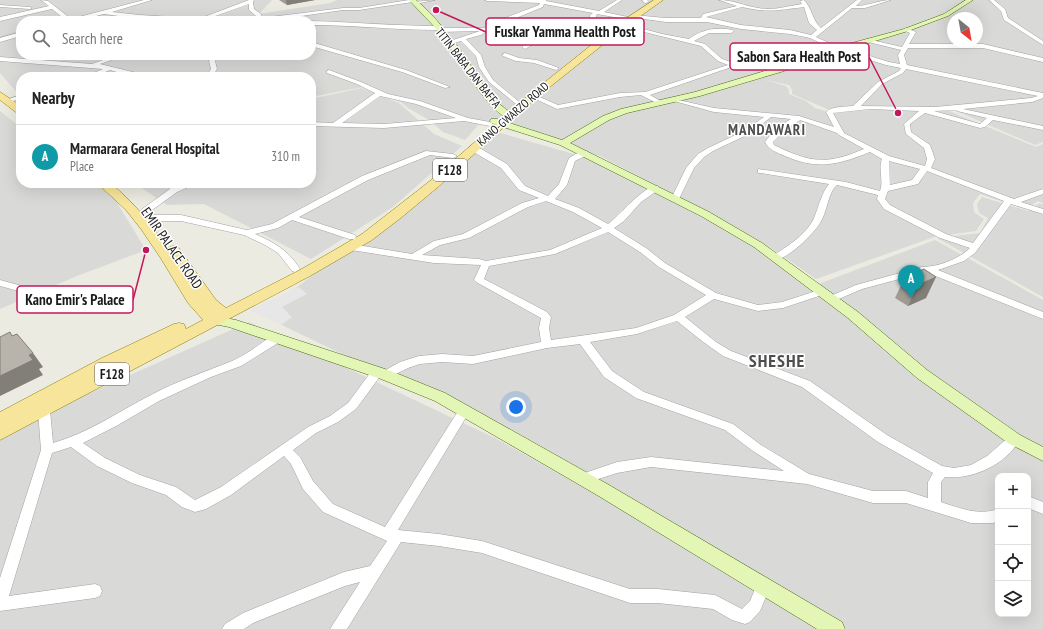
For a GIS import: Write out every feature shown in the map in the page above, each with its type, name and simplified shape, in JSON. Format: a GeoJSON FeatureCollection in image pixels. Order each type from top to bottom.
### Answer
{"type":"FeatureCollection","features":[{"type":"Feature","properties":{"kind":"main road","name":"KANO-GWARZO ROAD"},"geometry":{"type":"LineString","coordinates":[[218,316],[295,269],[351,242],[452,156],[533,96],[598,37],[659,0]]}},
{"type":"Feature","properties":{"kind":"main road","name":"KANO-GWARZO ROAD"},"geometry":{"type":"LineString","coordinates":[[218,316],[274,290],[398,214],[434,184],[473,148],[516,102],[556,68],[580,54],[627,20],[647,1]]}},
{"type":"Feature","properties":{"kind":"main road"},"geometry":{"type":"LineString","coordinates":[[0,95],[4,103],[16,116]]}},
{"type":"Feature","properties":{"kind":"main road"},"geometry":{"type":"LineString","coordinates":[[4,103],[16,109]]}},
{"type":"Feature","properties":{"kind":"main road","name":"EMIR PALACE ROAD"},"geometry":{"type":"LineString","coordinates":[[110,188],[146,217]]}},
{"type":"Feature","properties":{"kind":"main road","name":"EMIR PALACE ROAD"},"geometry":{"type":"LineString","coordinates":[[123,188],[140,204],[155,239],[200,310],[218,316]]}},
{"type":"Feature","properties":{"kind":"main road","name":"F128"},"geometry":{"type":"LineString","coordinates":[[0,433],[218,316]]}},
{"type":"Feature","properties":{"kind":"main road","name":"F128"},"geometry":{"type":"LineString","coordinates":[[0,420],[108,362],[218,316]]}},
{"type":"Feature","properties":{"kind":"street"},"geometry":{"type":"LineString","coordinates":[[43,0],[62,16]]}},
{"type":"Feature","properties":{"kind":"street"},"geometry":{"type":"LineString","coordinates":[[88,16],[150,0]]}},
{"type":"Feature","properties":{"kind":"street"},"geometry":{"type":"LineString","coordinates":[[295,16],[343,9],[358,10],[413,1],[429,0]]}},
{"type":"Feature","properties":{"kind":"street"},"geometry":{"type":"LineString","coordinates":[[487,0],[544,1],[553,5],[579,8],[627,20],[662,36],[690,41],[709,48],[720,60],[733,65]]}},
{"type":"Feature","properties":{"kind":"street"},"geometry":{"type":"LineString","coordinates":[[570,30],[593,21],[593,15],[620,0]]}},
{"type":"Feature","properties":{"kind":"street"},"geometry":{"type":"LineString","coordinates":[[721,0],[741,6],[768,10],[805,5]]}},
{"type":"Feature","properties":{"kind":"street"},"geometry":{"type":"LineString","coordinates":[[800,0],[805,5],[812,23],[821,30]]}},
{"type":"Feature","properties":{"kind":"street"},"geometry":{"type":"LineString","coordinates":[[812,37],[860,0]]}},
{"type":"Feature","properties":{"kind":"street"},"geometry":{"type":"LineString","coordinates":[[852,7],[865,7],[889,0]]}},
{"type":"Feature","properties":{"kind":"street"},"geometry":{"type":"LineString","coordinates":[[563,143],[606,118],[624,111],[676,100],[906,30],[946,15],[970,0]]}},
{"type":"Feature","properties":{"kind":"street"},"geometry":{"type":"LineString","coordinates":[[991,0],[1003,10],[1006,19],[1043,43]]}},
{"type":"Feature","properties":{"kind":"street"},"geometry":{"type":"LineString","coordinates":[[209,16],[251,1],[252,10],[259,16]]}},
{"type":"Feature","properties":{"kind":"street","name":"TITIN BABA DAN BAFFA"},"geometry":{"type":"LineString","coordinates":[[413,1],[450,42],[500,119]]}},
{"type":"Feature","properties":{"kind":"street"},"geometry":{"type":"LineString","coordinates":[[450,42],[462,40],[479,34],[494,24],[525,13],[544,1]]}},
{"type":"Feature","properties":{"kind":"street"},"geometry":{"type":"LineString","coordinates":[[0,6],[38,10]]}},
{"type":"Feature","properties":{"kind":"street"},"geometry":{"type":"LineString","coordinates":[[704,20],[703,17],[705,15],[741,6]]}},
{"type":"Feature","properties":{"kind":"street"},"geometry":{"type":"LineString","coordinates":[[0,19],[52,7]]}},
{"type":"Feature","properties":{"kind":"street"},"geometry":{"type":"LineString","coordinates":[[103,12],[128,16]]}},
{"type":"Feature","properties":{"kind":"street"},"geometry":{"type":"LineString","coordinates":[[314,13],[322,19],[316,22]]}},
{"type":"Feature","properties":{"kind":"street"},"geometry":{"type":"LineString","coordinates":[[627,20],[704,20],[790,32],[812,37],[840,49],[888,64],[997,84],[1043,95]]}},
{"type":"Feature","properties":{"kind":"street"},"geometry":{"type":"LineString","coordinates":[[316,23],[360,24],[394,28],[486,29],[536,41],[525,47]]}},
{"type":"Feature","properties":{"kind":"street"},"geometry":{"type":"LineString","coordinates":[[494,30],[522,24],[535,23],[598,37]]}},
{"type":"Feature","properties":{"kind":"street"},"geometry":{"type":"LineString","coordinates":[[690,41],[696,36],[711,29],[738,31],[746,27]]}},
{"type":"Feature","properties":{"kind":"street"},"geometry":{"type":"LineString","coordinates":[[855,108],[880,83],[901,72],[904,67],[901,56],[913,32],[906,30]]}},
{"type":"Feature","properties":{"kind":"street"},"geometry":{"type":"LineString","coordinates":[[0,40],[16,35]]}},
{"type":"Feature","properties":{"kind":"street"},"geometry":{"type":"LineString","coordinates":[[462,40],[477,54],[482,62],[482,67],[491,81],[516,102]]}},
{"type":"Feature","properties":{"kind":"street"},"geometry":{"type":"LineString","coordinates":[[866,41],[905,48],[926,45],[983,46],[1043,60]]}},
{"type":"Feature","properties":{"kind":"street"},"geometry":{"type":"LineString","coordinates":[[316,45],[404,71],[447,87]]}},
{"type":"Feature","properties":{"kind":"street"},"geometry":{"type":"LineString","coordinates":[[505,55],[518,60],[535,61],[556,68]]}},
{"type":"Feature","properties":{"kind":"street"},"geometry":{"type":"LineString","coordinates":[[0,59],[61,63],[78,66],[100,66],[120,72]]}},
{"type":"Feature","properties":{"kind":"street"},"geometry":{"type":"LineString","coordinates":[[91,66],[108,60]]}},
{"type":"Feature","properties":{"kind":"street"},"geometry":{"type":"LineString","coordinates":[[213,60],[213,72]]}},
{"type":"Feature","properties":{"kind":"street"},"geometry":{"type":"LineString","coordinates":[[533,96],[557,106],[620,95],[645,94],[746,61]]}},
{"type":"Feature","properties":{"kind":"street"},"geometry":{"type":"LineString","coordinates":[[100,72],[108,69]]}},
{"type":"Feature","properties":{"kind":"street"},"geometry":{"type":"LineString","coordinates":[[330,72],[359,83],[391,98],[418,102],[467,120]]}},
{"type":"Feature","properties":{"kind":"street"},"geometry":{"type":"LineString","coordinates":[[332,125],[348,118],[356,110],[380,93]]}},
{"type":"Feature","properties":{"kind":"street"},"geometry":{"type":"LineString","coordinates":[[645,94],[660,103]]}},
{"type":"Feature","properties":{"kind":"street"},"geometry":{"type":"LineString","coordinates":[[838,131],[836,122],[829,112],[832,110],[877,107],[923,110],[952,108],[1032,100],[1043,95]]}},
{"type":"Feature","properties":{"kind":"street"},"geometry":{"type":"LineString","coordinates":[[4,103],[16,99]]}},
{"type":"Feature","properties":{"kind":"street"},"geometry":{"type":"LineString","coordinates":[[676,100],[714,110],[798,118],[838,131],[869,150],[886,158],[926,168],[1043,212]]}},
{"type":"Feature","properties":{"kind":"street"},"geometry":{"type":"LineString","coordinates":[[952,108],[991,118],[1020,122],[1043,128]]}},
{"type":"Feature","properties":{"kind":"street"},"geometry":{"type":"LineString","coordinates":[[923,110],[980,126],[983,126],[991,118]]}},
{"type":"Feature","properties":{"kind":"street"},"geometry":{"type":"LineString","coordinates":[[761,171],[846,184],[884,192],[915,182],[931,159],[927,147],[911,136],[907,130],[909,122],[923,110]]}},
{"type":"Feature","properties":{"kind":"street"},"geometry":{"type":"LineString","coordinates":[[675,199],[680,192],[683,179],[696,159],[712,149],[747,132],[770,115]]}},
{"type":"Feature","properties":{"kind":"street"},"geometry":{"type":"LineString","coordinates":[[798,118],[786,125],[772,138],[769,142],[771,146],[801,160],[822,163],[838,162],[869,150]]}},
{"type":"Feature","properties":{"kind":"street"},"geometry":{"type":"LineString","coordinates":[[316,125],[384,126],[500,119],[563,143],[705,214],[777,257],[853,315],[922,374],[1014,439],[1043,455]]}},
{"type":"Feature","properties":{"kind":"street"},"geometry":{"type":"LineString","coordinates":[[316,127],[320,125]]}},
{"type":"Feature","properties":{"kind":"street"},"geometry":{"type":"LineString","coordinates":[[473,148],[504,166],[522,188],[576,210],[609,228],[643,250],[662,265],[713,295],[758,308],[783,305],[827,296],[922,270],[929,270],[961,259],[976,247],[1012,201],[1043,191]]}},
{"type":"Feature","properties":{"kind":"street"},"geometry":{"type":"LineString","coordinates":[[247,233],[275,226],[365,178],[429,153],[452,156]]}},
{"type":"Feature","properties":{"kind":"street"},"geometry":{"type":"LineString","coordinates":[[413,257],[437,243],[466,236],[525,205],[547,199],[563,185],[572,160],[584,153]]}},
{"type":"Feature","properties":{"kind":"street"},"geometry":{"type":"LineString","coordinates":[[886,158],[884,163],[886,186],[881,199],[883,203],[891,209],[942,236],[976,247]]}},
{"type":"Feature","properties":{"kind":"street"},"geometry":{"type":"LineString","coordinates":[[777,257],[793,247],[815,224],[819,218],[821,207],[834,183]]}},
{"type":"Feature","properties":{"kind":"street"},"geometry":{"type":"LineString","coordinates":[[146,217],[172,188]]}},
{"type":"Feature","properties":{"kind":"street"},"geometry":{"type":"LineString","coordinates":[[291,217],[351,242],[413,257],[434,260],[479,262],[486,264],[552,252],[586,240],[609,228],[627,214],[638,200],[655,188]]}},
{"type":"Feature","properties":{"kind":"street"},"geometry":{"type":"LineString","coordinates":[[146,217],[181,218],[247,233],[275,246],[290,258],[295,269]]}},
{"type":"Feature","properties":{"kind":"street"},"geometry":{"type":"LineString","coordinates":[[486,264],[479,280],[546,317],[544,328],[547,344]]}},
{"type":"Feature","properties":{"kind":"street"},"geometry":{"type":"LineString","coordinates":[[929,270],[982,290],[1043,316]]}},
{"type":"Feature","properties":{"kind":"street"},"geometry":{"type":"LineString","coordinates":[[0,283],[48,296]]}},
{"type":"Feature","properties":{"kind":"street"},"geometry":{"type":"LineString","coordinates":[[73,442],[102,462],[136,479],[171,491],[187,504],[195,506],[201,505],[226,491],[286,450],[312,430],[334,419],[352,406],[382,374],[419,360],[442,358],[472,360],[547,344],[637,331],[678,317],[713,295]]}},
{"type":"Feature","properties":{"kind":"street"},"geometry":{"type":"LineString","coordinates":[[218,316],[382,374],[440,397],[583,479],[835,629]]}},
{"type":"Feature","properties":{"kind":"street"},"geometry":{"type":"LineString","coordinates":[[678,317],[734,357],[806,384],[825,396],[849,416],[897,449],[943,472],[966,472],[975,469],[1003,452],[1014,439]]}},
{"type":"Feature","properties":{"kind":"street"},"geometry":{"type":"LineString","coordinates":[[47,450],[73,442],[114,422],[155,398],[207,374],[237,363],[277,338]]}},
{"type":"Feature","properties":{"kind":"street"},"geometry":{"type":"LineString","coordinates":[[583,340],[608,374],[640,395],[730,427],[757,448],[808,479]]}},
{"type":"Feature","properties":{"kind":"street"},"geometry":{"type":"LineString","coordinates":[[0,601],[47,450],[44,410]]}},
{"type":"Feature","properties":{"kind":"street"},"geometry":{"type":"LineString","coordinates":[[338,629],[374,572],[393,536],[404,507],[422,481],[464,411]]}},
{"type":"Feature","properties":{"kind":"street"},"geometry":{"type":"LineString","coordinates":[[286,450],[296,461],[308,485],[328,508],[393,536],[438,540],[482,547],[630,596],[658,596],[715,602],[737,615],[745,617],[755,606],[764,587]]}},
{"type":"Feature","properties":{"kind":"street"},"geometry":{"type":"LineString","coordinates":[[583,479],[610,468],[652,462],[808,479],[873,497],[906,497],[970,517],[995,516]]}},
{"type":"Feature","properties":{"kind":"street"},"geometry":{"type":"LineString","coordinates":[[935,505],[934,482],[936,477],[943,472]]}},
{"type":"Feature","properties":{"kind":"street"},"geometry":{"type":"LineString","coordinates":[[1031,503],[1043,508]]}},
{"type":"Feature","properties":{"kind":"street"},"geometry":{"type":"LineString","coordinates":[[230,629],[248,618],[344,579],[374,572]]}},
{"type":"Feature","properties":{"kind":"street"},"geometry":{"type":"LineString","coordinates":[[0,604],[95,591]]}},
{"type":"Feature","properties":{"kind":"shaded area"},"geometry":{"type":"Polygon","coordinates":[[[0,0],[272,0],[259,14],[330,3],[337,0],[1043,0],[1043,142],[1035,145],[949,108],[892,106],[827,109],[792,94],[792,90],[789,85],[762,79],[786,86],[789,90],[789,94],[806,101],[815,108],[828,112],[894,109],[949,111],[1036,147],[1043,144],[1043,203],[1038,201],[1025,209],[980,194],[973,203],[974,212],[984,219],[976,231],[934,237],[816,279],[771,248],[737,228],[600,156],[481,122],[465,140],[443,132],[429,120],[408,108],[401,102],[363,87],[316,96],[316,72],[16,72],[16,91],[0,73],[0,0]]]}},
{"type":"Feature","properties":{"kind":"shaded area"},"geometry":{"type":"Polygon","coordinates":[[[362,88],[399,103],[434,134],[462,146],[393,207],[311,259],[204,204],[167,205],[142,188],[316,188],[316,98],[362,88]]]}},
{"type":"Feature","properties":{"kind":"shaded area"},"geometry":{"type":"Polygon","coordinates":[[[0,111],[16,124],[16,188],[103,188],[111,193],[146,250],[77,276],[0,309],[0,111]]]}},
{"type":"Feature","properties":{"kind":"shaded area"},"geometry":{"type":"Polygon","coordinates":[[[490,130],[584,157],[729,231],[816,285],[935,240],[1043,300],[1043,629],[848,629],[481,421],[261,315],[344,251],[409,209],[490,130]]]}},
{"type":"Feature","properties":{"kind":"shaded area"},"geometry":{"type":"Polygon","coordinates":[[[982,197],[1028,211],[1040,203],[1043,205],[1043,297],[937,238],[980,233],[988,218],[979,213],[977,204],[982,197]]]}},
{"type":"Feature","properties":{"kind":"shaded area"},"geometry":{"type":"Polygon","coordinates":[[[299,287],[307,294],[282,307],[292,317],[281,325],[250,310],[299,287]]]}},
{"type":"Feature","properties":{"kind":"shaded area"},"geometry":{"type":"Polygon","coordinates":[[[249,322],[495,438],[687,546],[826,629],[0,629],[0,436],[18,425],[249,322]]]}},
{"type":"Feature","properties":{"kind":"building"},"geometry":{"type":"Polygon","coordinates":[[[924,269],[936,277],[918,285],[905,277],[924,269]]]}},
{"type":"Feature","properties":{"kind":"building"},"geometry":{"type":"Polygon","coordinates":[[[10,332],[12,336],[17,334],[33,353],[29,355],[33,360],[0,376],[0,337],[10,332]]]}},
{"type":"Feature","properties":{"kind":"place","name":"Fuskar Yamma Health Post"},"geometry":{"type":"Point","coordinates":[436,10]}},
{"type":"Feature","properties":{"kind":"place","name":"Sabon Sara Health Post"},"geometry":{"type":"Point","coordinates":[898,113]}},
{"type":"Feature","properties":{"kind":"place","name":"Kano Emir's Palace"},"geometry":{"type":"Point","coordinates":[146,250]}},
{"type":"Feature","properties":{"kind":"place","name":"Marmarara General Hospital"},"geometry":{"type":"Point","coordinates":[911,298]}},
{"type":"Feature","properties":{"kind":"district","name":"MANDAWARI"},"geometry":{"type":"Point","coordinates":[767,130]}},
{"type":"Feature","properties":{"kind":"district","name":"SHESHE"},"geometry":{"type":"Point","coordinates":[777,361]}}]}
